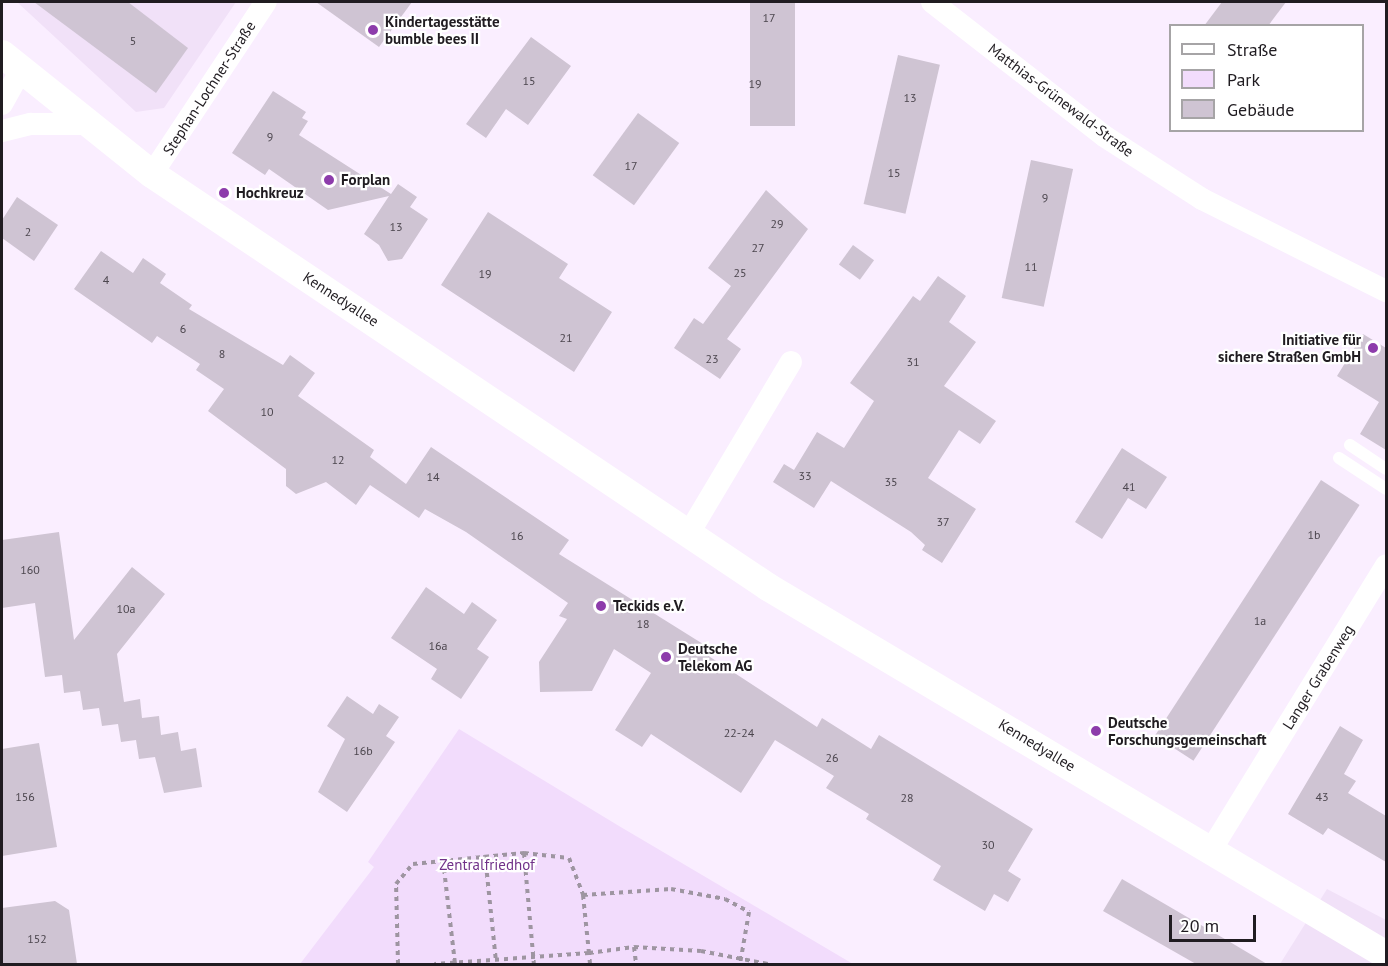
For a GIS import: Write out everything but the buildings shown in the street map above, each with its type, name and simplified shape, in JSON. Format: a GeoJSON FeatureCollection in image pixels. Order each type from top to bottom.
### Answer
{"type":"FeatureCollection","features":[{"type":"Feature","properties":{"kind":"street","name":"Stephan-Lochner-Straße"},"geometry":{"type":"LineString","coordinates":[[152,174],[266,2]]}},
{"type":"Feature","properties":{"kind":"street","name":"Matthias-Grünewald-Straße"},"geometry":{"type":"LineString","coordinates":[[932,2],[1104,136],[1202,199],[1386,291]]}},
{"type":"Feature","properties":{"kind":"street","name":"Kennedyallee"},"geometry":{"type":"LineString","coordinates":[[11,62],[152,174],[768,586],[1386,956]]}},
{"type":"Feature","properties":{"kind":"street"},"geometry":{"type":"LineString","coordinates":[[2,104],[11,62]]}},
{"type":"Feature","properties":{"kind":"street"},"geometry":{"type":"LineString","coordinates":[[2,131],[31,124],[87,124]]}},
{"type":"Feature","properties":{"kind":"street"},"geometry":{"type":"LineString","coordinates":[[689,533],[791,362]]}},
{"type":"Feature","properties":{"kind":"street","name":"Langer Grabenweg"},"geometry":{"type":"LineString","coordinates":[[1211,850],[1386,565]]}},
{"type":"Feature","properties":{"kind":"lane"},"geometry":{"type":"LineString","coordinates":[[1350,445],[1386,469]]}},
{"type":"Feature","properties":{"kind":"lane"},"geometry":{"type":"LineString","coordinates":[[1340,458],[1386,489]]}},
{"type":"Feature","properties":{"kind":"path"},"geometry":{"type":"LineString","coordinates":[[524,853],[534,964]]}},
{"type":"Feature","properties":{"kind":"path"},"geometry":{"type":"LineString","coordinates":[[398,964],[396,884],[413,864],[485,855],[524,853],[569,858],[583,895],[590,964]]}},
{"type":"Feature","properties":{"kind":"path"},"geometry":{"type":"LineString","coordinates":[[485,855],[496,961]]}},
{"type":"Feature","properties":{"kind":"path"},"geometry":{"type":"LineString","coordinates":[[443,860],[455,964]]}},
{"type":"Feature","properties":{"kind":"path"},"geometry":{"type":"LineString","coordinates":[[583,895],[671,888],[725,899],[748,912],[741,962]]}},
{"type":"Feature","properties":{"kind":"path"},"geometry":{"type":"LineString","coordinates":[[434,964],[533,958],[634,947],[768,964]]}},
{"type":"Feature","properties":{"kind":"path"},"geometry":{"type":"LineString","coordinates":[[634,947],[636,964]]}},
{"type":"Feature","properties":{"kind":"shaded area"},"geometry":{"type":"Polygon","coordinates":[[[17,2],[236,2],[164,108],[136,112],[17,2]]]}},
{"type":"Feature","properties":{"kind":"shaded area"},"geometry":{"type":"Polygon","coordinates":[[[1327,889],[1386,920],[1386,964],[1280,964],[1327,889]]]}},
{"type":"Feature","properties":{"kind":"green space","name":"Zentralfriedhof"},"geometry":{"type":"Polygon","coordinates":[[[459,729],[853,964],[300,964],[374,867],[368,862],[459,729]]]}},
{"type":"Feature","properties":{"kind":"place","name":"Kindertagesstätte bumble bees II"},"geometry":{"type":"Point","coordinates":[373,30]}},
{"type":"Feature","properties":{"kind":"place","name":"Forplan"},"geometry":{"type":"Point","coordinates":[329,180]}},
{"type":"Feature","properties":{"kind":"place","name":"Hochkreuz"},"geometry":{"type":"Point","coordinates":[224,193]}},
{"type":"Feature","properties":{"kind":"place","name":"Initiative für sichere Straßen GmbH"},"geometry":{"type":"Point","coordinates":[1373,348]}},
{"type":"Feature","properties":{"kind":"place","name":"Teckids e.V."},"geometry":{"type":"Point","coordinates":[601,606]}},
{"type":"Feature","properties":{"kind":"place","name":"Deutsche Telekom AG"},"geometry":{"type":"Point","coordinates":[666,657]}},
{"type":"Feature","properties":{"kind":"place","name":"Deutsche Forschungsgemeinschaft"},"geometry":{"type":"Point","coordinates":[1096,731]}}]}
